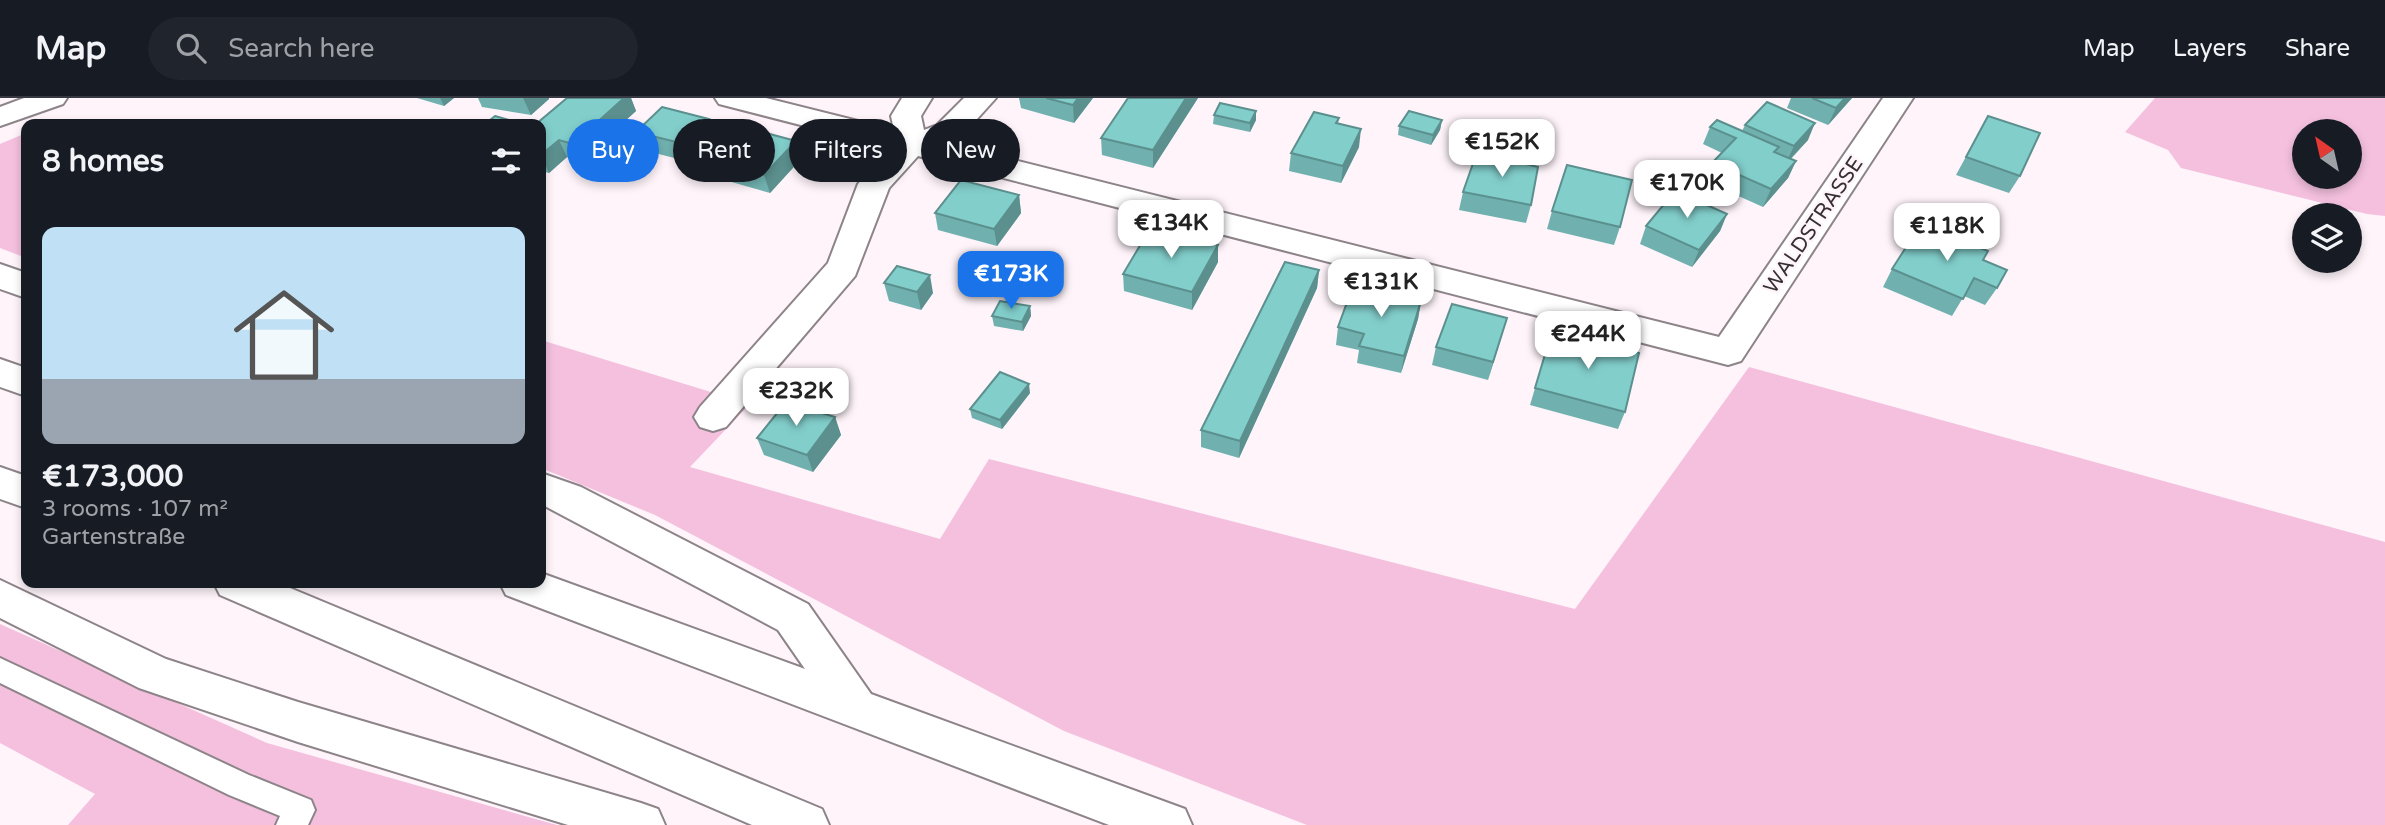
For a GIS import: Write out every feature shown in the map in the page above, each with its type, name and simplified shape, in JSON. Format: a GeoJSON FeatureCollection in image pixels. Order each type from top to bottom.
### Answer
{"type":"FeatureCollection","features":[{"type":"Feature","properties":{"kind":"main road"},"geometry":{"type":"LineString","coordinates":[[0,117],[52,98]]}},
{"type":"Feature","properties":{"kind":"main road"},"geometry":{"type":"LineString","coordinates":[[730,98],[912,144]]}},
{"type":"Feature","properties":{"kind":"main road"},"geometry":{"type":"LineString","coordinates":[[912,144],[906,116],[916,98]]}},
{"type":"Feature","properties":{"kind":"main road"},"geometry":{"type":"LineString","coordinates":[[713,417],[843,268],[874,184],[912,144],[948,131],[981,98]]}},
{"type":"Feature","properties":{"kind":"main road","name":"WALDSTRASSE"},"geometry":{"type":"LineString","coordinates":[[912,144],[1728,352],[1898,98]]}},
{"type":"Feature","properties":{"kind":"main road"},"geometry":{"type":"LineString","coordinates":[[0,276],[21,284]]}},
{"type":"Feature","properties":{"kind":"main road"},"geometry":{"type":"LineString","coordinates":[[0,372],[21,381]]}},
{"type":"Feature","properties":{"kind":"main road"},"geometry":{"type":"LineString","coordinates":[[0,482],[21,491]]}},
{"type":"Feature","properties":{"kind":"main road"},"geometry":{"type":"LineString","coordinates":[[546,490],[567,498],[793,617],[855,708]]}},
{"type":"Feature","properties":{"kind":"main road"},"geometry":{"type":"LineString","coordinates":[[247,588],[805,825]]}},
{"type":"Feature","properties":{"kind":"main road"},"geometry":{"type":"LineString","coordinates":[[534,588],[1168,825]]}},
{"type":"Feature","properties":{"kind":"main road"},"geometry":{"type":"LineString","coordinates":[[0,598],[154,674],[298,722],[641,825]]}},
{"type":"Feature","properties":{"kind":"lane"},"geometry":{"type":"LineString","coordinates":[[0,670],[239,785],[300,810],[291,825]]}},
{"type":"Feature","properties":{"kind":"shaded area"},"geometry":{"type":"Polygon","coordinates":[[[2155,98],[2385,98],[2385,216],[2362,213],[2362,203],[2323,203],[2181,168],[2168,150],[2125,132],[2155,98]]]}},
{"type":"Feature","properties":{"kind":"shaded area"},"geometry":{"type":"Polygon","coordinates":[[[21,135],[21,256],[0,248],[0,144],[21,135]]]}},
{"type":"Feature","properties":{"kind":"shaded area"},"geometry":{"type":"Polygon","coordinates":[[[546,342],[750,404],[690,467],[940,539],[989,459],[1575,609],[1749,367],[2385,542],[2385,825],[1307,825],[1064,731],[655,515],[546,470],[546,342]]]}},
{"type":"Feature","properties":{"kind":"shaded area"},"geometry":{"type":"Polygon","coordinates":[[[0,624],[267,743],[557,825],[68,825],[95,794],[0,743],[0,624]]]}},
{"type":"Feature","properties":{"kind":"building"},"geometry":{"type":"Polygon","coordinates":[[[567,98],[624,98],[601,119],[567,119],[567,142],[559,140],[546,151],[546,119],[542,119],[567,98]]]}},
{"type":"Feature","properties":{"kind":"building"},"geometry":{"type":"Polygon","coordinates":[[[1046,98],[1078,98],[1073,105],[1046,98]]]}},
{"type":"Feature","properties":{"kind":"building"},"geometry":{"type":"Polygon","coordinates":[[[1128,98],[1186,98],[1153,150],[1101,138],[1128,98]]]}},
{"type":"Feature","properties":{"kind":"building"},"geometry":{"type":"Polygon","coordinates":[[[1812,98],[1845,98],[1836,108],[1812,98]]]}},
{"type":"Feature","properties":{"kind":"building"},"geometry":{"type":"Polygon","coordinates":[[[1767,102],[1815,123],[1794,146],[1745,125],[1767,102]]]}},
{"type":"Feature","properties":{"kind":"building"},"geometry":{"type":"Polygon","coordinates":[[[1220,103],[1256,111],[1250,123],[1214,115],[1220,103]]]}},
{"type":"Feature","properties":{"kind":"building"},"geometry":{"type":"Polygon","coordinates":[[[662,107],[709,119],[673,119],[673,141],[659,138],[659,119],[650,119],[662,107]]]}},
{"type":"Feature","properties":{"kind":"building"},"geometry":{"type":"Polygon","coordinates":[[[1409,111],[1442,120],[1433,135],[1399,126],[1409,111]]]}},
{"type":"Feature","properties":{"kind":"building"},"geometry":{"type":"Polygon","coordinates":[[[1314,112],[1339,118],[1336,123],[1361,129],[1343,166],[1291,153],[1314,112]]]}},
{"type":"Feature","properties":{"kind":"building"},"geometry":{"type":"Polygon","coordinates":[[[1988,116],[2040,133],[2020,176],[1966,157],[1988,116]]]}},
{"type":"Feature","properties":{"kind":"building"},"geometry":{"type":"Polygon","coordinates":[[[1717,120],[1779,147],[1774,152],[1796,161],[1771,189],[1712,163],[1736,138],[1710,127],[1717,120]]]}},
{"type":"Feature","properties":{"kind":"building"},"geometry":{"type":"Polygon","coordinates":[[[775,135],[789,139],[789,148],[775,163],[775,135]]]}},
{"type":"Feature","properties":{"kind":"building"},"geometry":{"type":"Polygon","coordinates":[[[1477,152],[1538,167],[1531,205],[1463,192],[1477,152]]]}},
{"type":"Feature","properties":{"kind":"building"},"geometry":{"type":"Polygon","coordinates":[[[1567,165],[1632,180],[1620,227],[1552,211],[1567,165]]]}},
{"type":"Feature","properties":{"kind":"building"},"geometry":{"type":"Polygon","coordinates":[[[959,182],[1019,195],[994,229],[935,213],[959,182]]]}},
{"type":"Feature","properties":{"kind":"building"},"geometry":{"type":"Polygon","coordinates":[[[1675,191],[1727,214],[1699,250],[1646,226],[1675,191]]]}},
{"type":"Feature","properties":{"kind":"building"},"geometry":{"type":"Polygon","coordinates":[[[1921,224],[1988,251],[1983,260],[2007,270],[1997,288],[1974,278],[1963,299],[1892,269],[1921,224]]]}},
{"type":"Feature","properties":{"kind":"building"},"geometry":{"type":"Polygon","coordinates":[[[1151,227],[1218,245],[1192,292],[1123,274],[1151,227]]]}},
{"type":"Feature","properties":{"kind":"building"},"geometry":{"type":"Polygon","coordinates":[[[1285,262],[1319,270],[1240,441],[1201,430],[1285,262]]]}},
{"type":"Feature","properties":{"kind":"building"},"geometry":{"type":"Polygon","coordinates":[[[897,266],[930,275],[917,292],[884,283],[897,266]]]}},
{"type":"Feature","properties":{"kind":"building"},"geometry":{"type":"Polygon","coordinates":[[[1353,286],[1421,301],[1404,356],[1359,346],[1364,334],[1338,327],[1353,286]]]}},
{"type":"Feature","properties":{"kind":"building"},"geometry":{"type":"Polygon","coordinates":[[[1000,301],[1030,306],[1022,322],[992,316],[1000,301]]]}},
{"type":"Feature","properties":{"kind":"building"},"geometry":{"type":"Polygon","coordinates":[[[1452,304],[1507,318],[1493,362],[1436,347],[1452,304]]]}},
{"type":"Feature","properties":{"kind":"building"},"geometry":{"type":"Polygon","coordinates":[[[1552,331],[1639,353],[1625,412],[1535,388],[1552,331]]]}},
{"type":"Feature","properties":{"kind":"building"},"geometry":{"type":"Polygon","coordinates":[[[1000,372],[1029,384],[1000,420],[970,409],[1000,372]]]}},
{"type":"Feature","properties":{"kind":"building"},"geometry":{"type":"Polygon","coordinates":[[[786,402],[835,417],[807,455],[757,438],[786,402]]]}}]}
